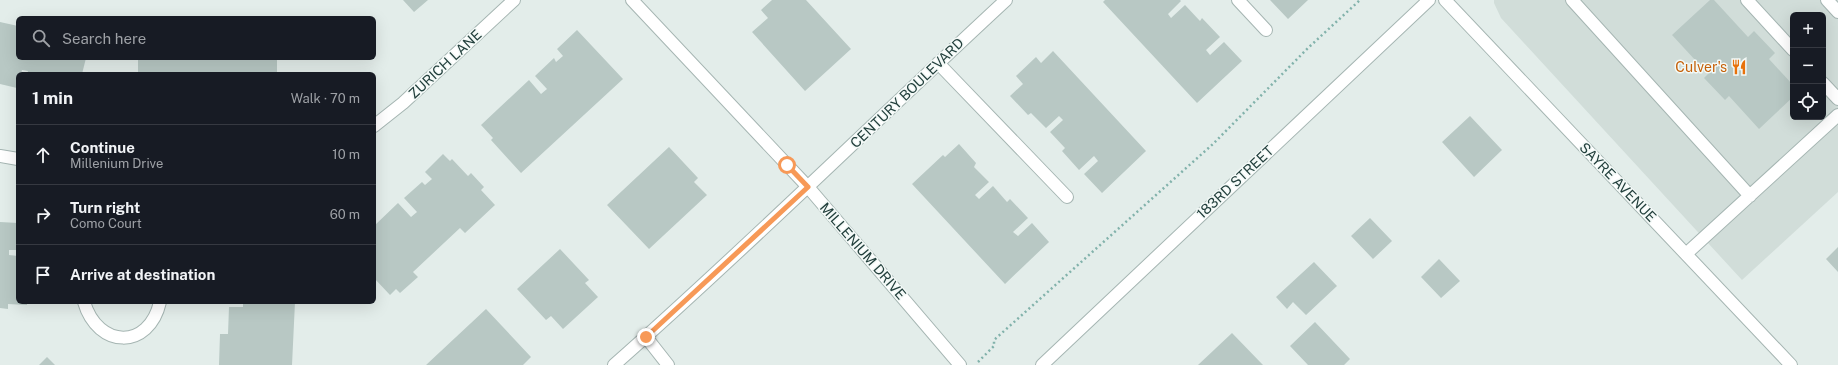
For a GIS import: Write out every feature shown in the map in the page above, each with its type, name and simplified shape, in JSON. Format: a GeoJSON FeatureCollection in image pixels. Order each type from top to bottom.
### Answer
{"type":"FeatureCollection","features":[{"type":"Feature","properties":{"kind":"street","name":"ZURICH LANE"},"geometry":{"type":"LineString","coordinates":[[376,124],[403,103],[514,0]]}},
{"type":"Feature","properties":{"kind":"street","name":"MILLENIUM DRIVE"},"geometry":{"type":"LineString","coordinates":[[632,0],[808,187],[960,365]]}},
{"type":"Feature","properties":{"kind":"street","name":"CENTURY BOULEVARD"},"geometry":{"type":"LineString","coordinates":[[614,365],[808,187],[1006,0]]}},
{"type":"Feature","properties":{"kind":"street"},"geometry":{"type":"LineString","coordinates":[[1238,0],[1266,30]]}},
{"type":"Feature","properties":{"kind":"street"},"geometry":{"type":"LineString","coordinates":[[1414,13],[1416,0]]}},
{"type":"Feature","properties":{"kind":"street","name":"183RD STREET"},"geometry":{"type":"LineString","coordinates":[[1042,365],[1429,0]]}},
{"type":"Feature","properties":{"kind":"street","name":"SAYRE AVENUE"},"geometry":{"type":"LineString","coordinates":[[1445,0],[1791,365]]}},
{"type":"Feature","properties":{"kind":"street"},"geometry":{"type":"LineString","coordinates":[[1572,0],[1750,196]]}},
{"type":"Feature","properties":{"kind":"street"},"geometry":{"type":"LineString","coordinates":[[1747,0],[1791,48]]}},
{"type":"Feature","properties":{"kind":"street"},"geometry":{"type":"LineString","coordinates":[[1827,0],[1838,12]]}},
{"type":"Feature","properties":{"kind":"street"},"geometry":{"type":"LineString","coordinates":[[938,63],[1067,197]]}},
{"type":"Feature","properties":{"kind":"street"},"geometry":{"type":"LineString","coordinates":[[1824,84],[1838,99]]}},
{"type":"Feature","properties":{"kind":"street"},"geometry":{"type":"LineString","coordinates":[[1686,254],[1838,115]]}},
{"type":"Feature","properties":{"kind":"street"},"geometry":{"type":"LineString","coordinates":[[0,156],[16,159]]}},
{"type":"Feature","properties":{"kind":"street"},"geometry":{"type":"LineString","coordinates":[[85,304],[87,312],[94,324],[103,332],[114,337],[127,338],[144,331],[152,324],[158,313],[160,304]]}},
{"type":"Feature","properties":{"kind":"street"},"geometry":{"type":"LineString","coordinates":[[646,337],[668,365]]}},
{"type":"Feature","properties":{"kind":"path"},"geometry":{"type":"LineString","coordinates":[[975,365],[994,346],[994,340],[1213,144],[1308,48],[1360,0]]}},
{"type":"Feature","properties":{"kind":"shaded area"},"geometry":{"type":"Polygon","coordinates":[[[1494,0],[1838,0],[1838,192],[1742,280],[1501,18],[1494,0]]]}},
{"type":"Feature","properties":{"kind":"building"},"geometry":{"type":"Polygon","coordinates":[[[403,0],[428,0],[414,12],[403,0]]]}},
{"type":"Feature","properties":{"kind":"building"},"geometry":{"type":"Polygon","coordinates":[[[772,0],[806,0],[851,49],[805,91],[752,32],[768,18],[761,10],[772,0]]]}},
{"type":"Feature","properties":{"kind":"building"},"geometry":{"type":"Polygon","coordinates":[[[1105,0],[1180,0],[1181,1],[1168,14],[1171,18],[1185,5],[1200,21],[1202,18],[1220,37],[1206,50],[1210,55],[1224,42],[1242,61],[1197,103],[1103,2],[1105,0]]]}},
{"type":"Feature","properties":{"kind":"building"},"geometry":{"type":"Polygon","coordinates":[[[1270,0],[1308,0],[1288,19],[1270,0]]]}},
{"type":"Feature","properties":{"kind":"building","name":"Culver's"},"geometry":{"type":"Polygon","coordinates":[[[1710,0],[1714,0],[1748,37],[1754,31],[1775,53],[1769,59],[1790,82],[1790,100],[1759,129],[1729,96],[1725,100],[1704,78],[1708,74],[1672,35],[1710,0]]]}},
{"type":"Feature","properties":{"kind":"building"},"geometry":{"type":"Polygon","coordinates":[[[0,22],[16,26],[16,60],[86,60],[82,72],[28,72],[22,70],[22,72],[16,72],[16,88],[0,84],[0,22]]]}},
{"type":"Feature","properties":{"kind":"building"},"geometry":{"type":"Polygon","coordinates":[[[577,30],[623,79],[521,173],[491,140],[493,138],[481,125],[529,80],[541,94],[547,89],[535,76],[554,58],[556,62],[563,56],[557,49],[577,30]]]}},
{"type":"Feature","properties":{"kind":"building"},"geometry":{"type":"Polygon","coordinates":[[[1053,51],[1146,151],[1102,193],[1084,174],[1098,161],[1094,156],[1079,170],[1062,151],[1065,148],[1050,132],[1063,120],[1059,116],[1046,128],[1031,113],[1028,115],[1010,96],[1023,84],[1016,76],[1036,57],[1041,63],[1053,51]]]}},
{"type":"Feature","properties":{"kind":"building"},"geometry":{"type":"Polygon","coordinates":[[[138,60],[277,60],[277,72],[138,72],[138,60]]]}},
{"type":"Feature","properties":{"kind":"building"},"geometry":{"type":"Polygon","coordinates":[[[1470,116],[1502,150],[1474,177],[1442,142],[1470,116]]]}},
{"type":"Feature","properties":{"kind":"building"},"geometry":{"type":"Polygon","coordinates":[[[959,144],[976,163],[974,167],[989,182],[975,195],[979,199],[993,186],[1007,202],[1010,199],[1028,218],[1013,232],[1018,236],[1032,223],[1049,242],[1005,284],[912,184],[943,155],[945,157],[959,144]]]}},
{"type":"Feature","properties":{"kind":"building"},"geometry":{"type":"Polygon","coordinates":[[[669,147],[698,178],[694,182],[707,195],[649,249],[607,205],[669,147]]]}},
{"type":"Feature","properties":{"kind":"building"},"geometry":{"type":"Polygon","coordinates":[[[443,154],[450,161],[452,159],[468,176],[471,173],[484,187],[481,190],[495,205],[465,233],[460,228],[413,272],[418,277],[400,293],[396,289],[390,295],[376,280],[376,224],[398,203],[411,217],[417,212],[404,198],[422,182],[425,185],[432,179],[425,172],[443,154]]]}},
{"type":"Feature","properties":{"kind":"building"},"geometry":{"type":"Polygon","coordinates":[[[1370,218],[1392,241],[1373,259],[1351,236],[1370,218]]]}},
{"type":"Feature","properties":{"kind":"building"},"geometry":{"type":"Polygon","coordinates":[[[0,222],[16,223],[16,250],[9,250],[9,255],[16,256],[16,304],[27,305],[8,304],[8,309],[0,308],[0,222]]]}},
{"type":"Feature","properties":{"kind":"building"},"geometry":{"type":"Polygon","coordinates":[[[1838,247],[1838,272],[1826,259],[1838,247]]]}},
{"type":"Feature","properties":{"kind":"building"},"geometry":{"type":"Polygon","coordinates":[[[560,249],[589,280],[585,283],[598,297],[563,329],[551,316],[546,320],[517,289],[560,249]]]}},
{"type":"Feature","properties":{"kind":"building"},"geometry":{"type":"Polygon","coordinates":[[[1439,259],[1460,281],[1441,298],[1421,277],[1439,259]]]}},
{"type":"Feature","properties":{"kind":"building"},"geometry":{"type":"Polygon","coordinates":[[[1314,262],[1337,286],[1306,315],[1293,302],[1287,309],[1276,297],[1314,262]]]}},
{"type":"Feature","properties":{"kind":"building"},"geometry":{"type":"Polygon","coordinates":[[[243,304],[295,304],[292,365],[219,365],[220,334],[228,334],[229,307],[243,307],[243,304]]]}},
{"type":"Feature","properties":{"kind":"building"},"geometry":{"type":"Polygon","coordinates":[[[486,309],[531,357],[523,365],[426,365],[486,309]]]}},
{"type":"Feature","properties":{"kind":"building"},"geometry":{"type":"Polygon","coordinates":[[[1315,322],[1350,359],[1344,365],[1308,365],[1290,346],[1315,322]]]}},
{"type":"Feature","properties":{"kind":"building"},"geometry":{"type":"Polygon","coordinates":[[[1232,333],[1263,365],[1198,365],[1232,333]]]}},
{"type":"Feature","properties":{"kind":"building"},"geometry":{"type":"Polygon","coordinates":[[[47,357],[55,365],[39,365],[47,357]]]}},
{"type":"Feature","properties":{"kind":"place","name":"Culver's"},"geometry":{"type":"Point","coordinates":[1739,67]}},
{"type":"Feature","properties":{"kind":"route"},"geometry":{"type":"LineString","coordinates":[[646,337],[808,187],[787,165]]}}]}
